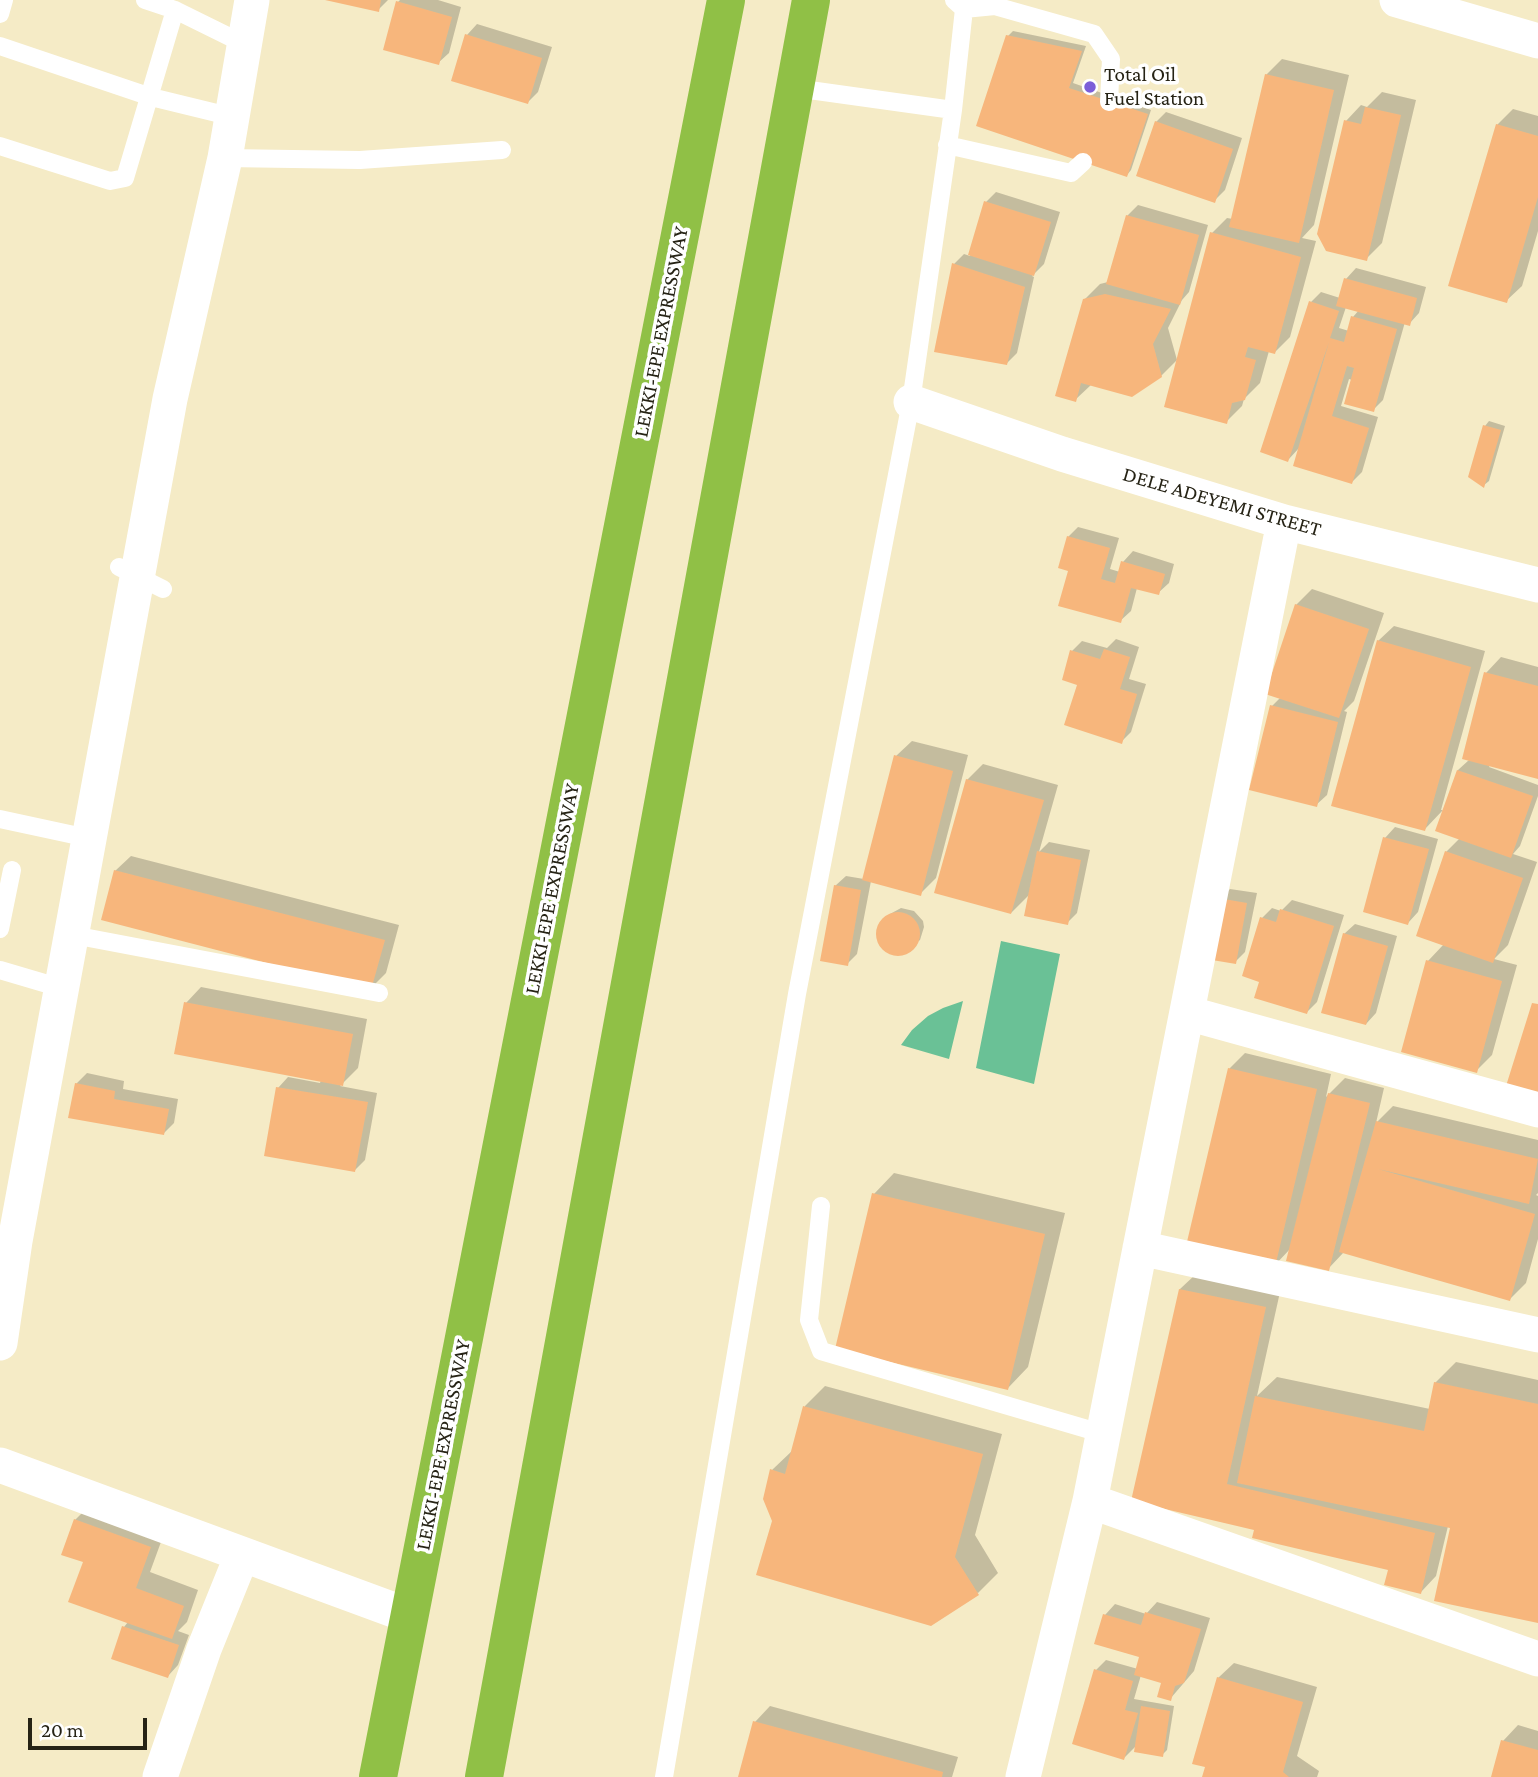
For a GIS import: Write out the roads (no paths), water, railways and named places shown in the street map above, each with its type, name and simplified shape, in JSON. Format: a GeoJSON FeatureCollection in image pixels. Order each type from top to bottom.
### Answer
{"type":"FeatureCollection","features":[{"type":"Feature","properties":{"kind":"highway","name":"LEKKI-EPE EXPRESSWAY"},"geometry":{"type":"LineString","coordinates":[[378,1777],[726,0]]}},
{"type":"Feature","properties":{"kind":"highway"},"geometry":{"type":"LineString","coordinates":[[484,1777],[811,0]]}},
{"type":"Feature","properties":{"kind":"street"},"geometry":{"type":"LineString","coordinates":[[0,1343],[8,1239],[73,935],[88,838],[139,578],[170,399],[225,158],[252,0]]}},
{"type":"Feature","properties":{"kind":"street"},"geometry":{"type":"LineString","coordinates":[[1397,0],[1538,41]]}},
{"type":"Feature","properties":{"kind":"street","name":"DELE ADEYEMI STREET"},"geometry":{"type":"LineString","coordinates":[[911,402],[1062,454],[1284,522],[1538,585]]}},
{"type":"Feature","properties":{"kind":"street"},"geometry":{"type":"LineString","coordinates":[[1023,1777],[1090,1502],[1284,522]]}},
{"type":"Feature","properties":{"kind":"street"},"geometry":{"type":"LineString","coordinates":[[1187,1013],[1538,1111]]}},
{"type":"Feature","properties":{"kind":"street"},"geometry":{"type":"LineString","coordinates":[[1140,1248],[1538,1335]]}},
{"type":"Feature","properties":{"kind":"street"},"geometry":{"type":"LineString","coordinates":[[0,1465],[410,1616]]}},
{"type":"Feature","properties":{"kind":"street"},"geometry":{"type":"LineString","coordinates":[[1090,1502],[1538,1659]]}},
{"type":"Feature","properties":{"kind":"street"},"geometry":{"type":"LineString","coordinates":[[160,1777],[204,1649],[242,1555]]}},
{"type":"Feature","properties":{"kind":"lane"},"geometry":{"type":"LineString","coordinates":[[0,14],[4,0]]}},
{"type":"Feature","properties":{"kind":"lane"},"geometry":{"type":"LineString","coordinates":[[145,0],[175,10],[244,44]]}},
{"type":"Feature","properties":{"kind":"lane"},"geometry":{"type":"LineString","coordinates":[[664,1777],[797,994],[911,402],[953,110],[959,4],[995,6],[1094,34],[1111,59],[1109,102]]}},
{"type":"Feature","properties":{"kind":"lane"},"geometry":{"type":"LineString","coordinates":[[0,146],[110,181],[125,178],[175,10]]}},
{"type":"Feature","properties":{"kind":"lane"},"geometry":{"type":"LineString","coordinates":[[0,46],[150,97],[233,117]]}},
{"type":"Feature","properties":{"kind":"lane"},"geometry":{"type":"LineString","coordinates":[[795,88],[953,110]]}},
{"type":"Feature","properties":{"kind":"lane"},"geometry":{"type":"LineString","coordinates":[[947,145],[1070,173],[1083,162]]}},
{"type":"Feature","properties":{"kind":"lane"},"geometry":{"type":"LineString","coordinates":[[225,158],[360,160],[502,150]]}},
{"type":"Feature","properties":{"kind":"lane"},"geometry":{"type":"LineString","coordinates":[[0,819],[88,838]]}},
{"type":"Feature","properties":{"kind":"lane"},"geometry":{"type":"LineString","coordinates":[[0,929],[12,870]]}},
{"type":"Feature","properties":{"kind":"lane"},"geometry":{"type":"LineString","coordinates":[[73,935],[379,993]]}},
{"type":"Feature","properties":{"kind":"lane"},"geometry":{"type":"LineString","coordinates":[[0,970],[61,988]]}},
{"type":"Feature","properties":{"kind":"lane"},"geometry":{"type":"LineString","coordinates":[[821,1206],[809,1320],[821,1351],[1104,1434]]}},
{"type":"Feature","properties":{"kind":"place","name":"Total Oil Fuel Station"},"geometry":{"type":"Point","coordinates":[1090,87]}}]}
